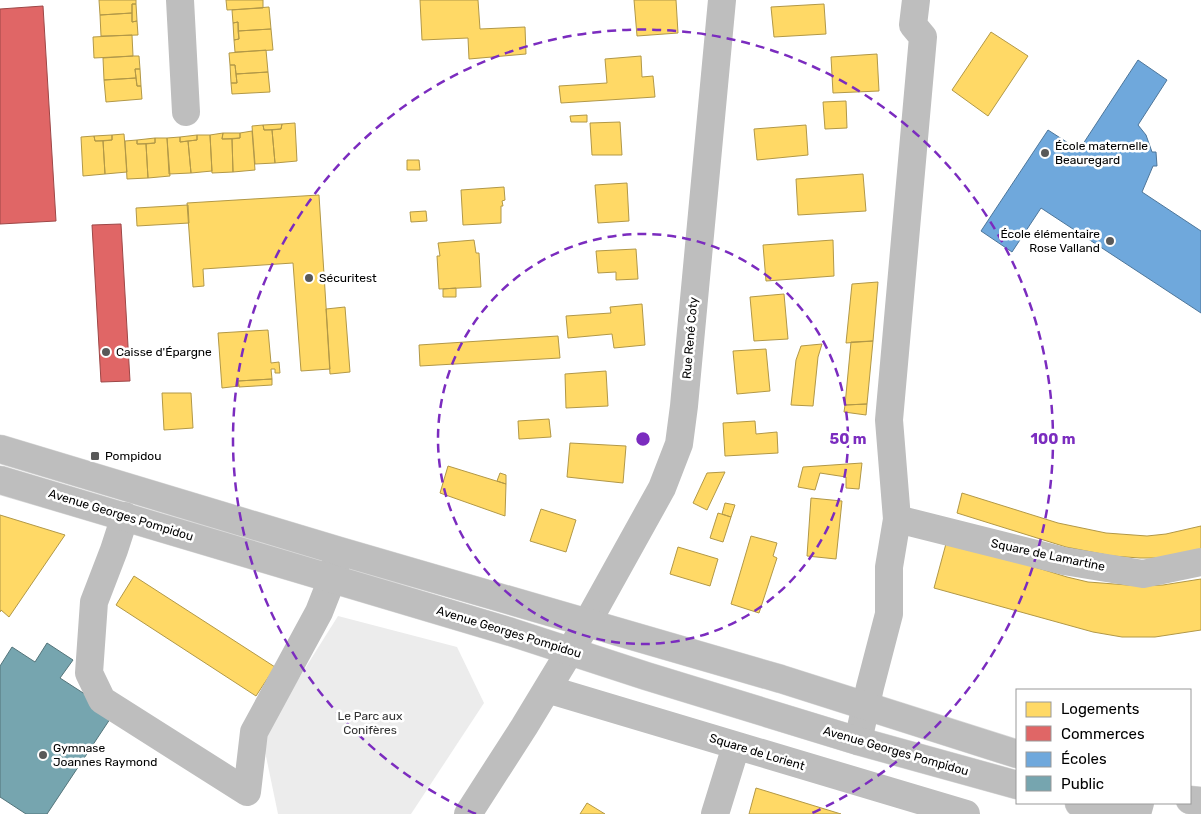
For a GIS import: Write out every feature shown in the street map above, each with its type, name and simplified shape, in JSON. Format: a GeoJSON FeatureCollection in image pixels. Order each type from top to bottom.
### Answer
{"type":"FeatureCollection","features":[{"type":"Feature","properties":{"kind":"main road"},"geometry":{"type":"LineString","coordinates":[[180,0],[186,112]]}},
{"type":"Feature","properties":{"kind":"main road","name":"Rue René Coty"},"geometry":{"type":"LineString","coordinates":[[468,814],[588,623],[662,488],[679,444],[722,0]]}},
{"type":"Feature","properties":{"kind":"main road"},"geometry":{"type":"LineString","coordinates":[[858,741],[889,614],[889,567],[896,519],[889,420],[923,37],[913,25],[916,0]]}},
{"type":"Feature","properties":{"kind":"main road"},"geometry":{"type":"LineString","coordinates":[[0,449],[781,679],[1016,754]]}},
{"type":"Feature","properties":{"kind":"main road","name":"Avenue Georges Pompidou"},"geometry":{"type":"LineString","coordinates":[[0,480],[570,650],[646,676],[858,741],[1016,785]]}},
{"type":"Feature","properties":{"kind":"main road"},"geometry":{"type":"LineString","coordinates":[[125,516],[94,602],[89,673],[102,700],[247,792],[254,732],[319,612],[332,579],[339,550]]}},
{"type":"Feature","properties":{"kind":"main road","name":"Square de Lamartine"},"geometry":{"type":"LineString","coordinates":[[896,519],[1064,561],[1143,574],[1201,562]]}},
{"type":"Feature","properties":{"kind":"main road"},"geometry":{"type":"LineString","coordinates":[[570,650],[652,655],[758,687],[781,679]]}},
{"type":"Feature","properties":{"kind":"main road","name":"Square de Lorient"},"geometry":{"type":"LineString","coordinates":[[548,689],[966,814]]}},
{"type":"Feature","properties":{"kind":"main road"},"geometry":{"type":"LineString","coordinates":[[715,814],[736,746]]}},
{"type":"Feature","properties":{"kind":"main road"},"geometry":{"type":"LineString","coordinates":[[1084,804],[1122,814]]}},
{"type":"Feature","properties":{"kind":"green space","name":"Le Parc aux Conifères"},"geometry":{"type":"Polygon","coordinates":[[[338,616],[457,647],[484,703],[411,814],[278,814],[262,737],[338,616]]]}},
{"type":"Feature","properties":{"kind":"building: Logements"},"geometry":{"type":"Polygon","coordinates":[[[99,0],[136,0],[136,4],[132,4],[132,13],[100,15],[99,0]]]}},
{"type":"Feature","properties":{"kind":"building: Logements"},"geometry":{"type":"Polygon","coordinates":[[[226,0],[263,0],[263,8],[227,10],[226,0]]]}},
{"type":"Feature","properties":{"kind":"building: Logements"},"geometry":{"type":"Polygon","coordinates":[[[420,0],[478,0],[480,29],[525,27],[526,54],[469,59],[468,38],[422,40],[420,0]]]}},
{"type":"Feature","properties":{"kind":"building: Logements"},"geometry":{"type":"Polygon","coordinates":[[[634,0],[676,0],[678,33],[637,36],[634,0]]]}},
{"type":"Feature","properties":{"kind":"building: Logements"},"geometry":{"type":"Polygon","coordinates":[[[132,4],[136,4],[137,21],[132,22],[132,4]]]}},
{"type":"Feature","properties":{"kind":"building: Logements"},"geometry":{"type":"Polygon","coordinates":[[[824,4],[826,34],[774,37],[771,7],[824,4]]]}},
{"type":"Feature","properties":{"kind":"building: Logements"},"geometry":{"type":"Polygon","coordinates":[[[269,7],[271,29],[238,31],[238,22],[233,23],[232,10],[269,7]]]}},
{"type":"Feature","properties":{"kind":"building: Logements"},"geometry":{"type":"Polygon","coordinates":[[[132,13],[132,22],[137,21],[138,35],[101,36],[100,15],[132,13]]]}},
{"type":"Feature","properties":{"kind":"building: Logements"},"geometry":{"type":"Polygon","coordinates":[[[238,22],[239,39],[234,40],[233,23],[238,22]]]}},
{"type":"Feature","properties":{"kind":"building: Logements"},"geometry":{"type":"Polygon","coordinates":[[[271,29],[273,50],[235,52],[234,40],[239,39],[238,31],[271,29]]]}},
{"type":"Feature","properties":{"kind":"building: Logements"},"geometry":{"type":"Polygon","coordinates":[[[991,32],[1028,56],[988,116],[952,90],[991,32]]]}},
{"type":"Feature","properties":{"kind":"building: Logements"},"geometry":{"type":"Polygon","coordinates":[[[132,35],[133,56],[94,58],[93,37],[132,35]]]}},
{"type":"Feature","properties":{"kind":"building: Logements"},"geometry":{"type":"Polygon","coordinates":[[[266,50],[268,72],[236,74],[235,65],[230,65],[229,53],[266,50]]]}},
{"type":"Feature","properties":{"kind":"building: Logements"},"geometry":{"type":"Polygon","coordinates":[[[877,54],[879,91],[833,93],[831,57],[877,54]]]}},
{"type":"Feature","properties":{"kind":"building: Logements"},"geometry":{"type":"Polygon","coordinates":[[[139,56],[140,69],[135,69],[136,78],[104,80],[103,58],[139,56]]]}},
{"type":"Feature","properties":{"kind":"building: Logements"},"geometry":{"type":"Polygon","coordinates":[[[641,56],[642,77],[653,76],[655,97],[561,103],[559,86],[607,83],[605,59],[641,56]]]}},
{"type":"Feature","properties":{"kind":"building: Logements"},"geometry":{"type":"Polygon","coordinates":[[[230,65],[235,65],[237,83],[231,83],[230,65]]]}},
{"type":"Feature","properties":{"kind":"building: Logements"},"geometry":{"type":"Polygon","coordinates":[[[135,69],[140,69],[141,86],[137,86],[135,69]]]}},
{"type":"Feature","properties":{"kind":"building: Logements"},"geometry":{"type":"Polygon","coordinates":[[[268,72],[270,92],[232,94],[231,83],[237,83],[236,74],[268,72]]]}},
{"type":"Feature","properties":{"kind":"building: Logements"},"geometry":{"type":"Polygon","coordinates":[[[136,78],[137,86],[141,86],[142,99],[106,102],[104,80],[136,78]]]}},
{"type":"Feature","properties":{"kind":"building: Logements"},"geometry":{"type":"Polygon","coordinates":[[[846,101],[847,128],[825,129],[823,102],[846,101]]]}},
{"type":"Feature","properties":{"kind":"building: Logements"},"geometry":{"type":"Polygon","coordinates":[[[587,115],[587,122],[571,122],[570,116],[587,115]]]}},
{"type":"Feature","properties":{"kind":"building: Logements"},"geometry":{"type":"Polygon","coordinates":[[[620,122],[622,155],[592,155],[590,123],[620,122]]]}},
{"type":"Feature","properties":{"kind":"building: Logements"},"geometry":{"type":"Polygon","coordinates":[[[295,123],[297,161],[275,163],[272,130],[281,129],[282,124],[295,123]]]}},
{"type":"Feature","properties":{"kind":"building: Logements"},"geometry":{"type":"Polygon","coordinates":[[[282,124],[281,129],[264,130],[263,125],[282,124]]]}},
{"type":"Feature","properties":{"kind":"building: Logements"},"geometry":{"type":"Polygon","coordinates":[[[263,125],[264,130],[272,130],[275,163],[255,164],[252,126],[263,125]]]}},
{"type":"Feature","properties":{"kind":"building: Logements"},"geometry":{"type":"Polygon","coordinates":[[[806,125],[808,155],[757,160],[754,129],[806,125]]]}},
{"type":"Feature","properties":{"kind":"building: Logements"},"geometry":{"type":"Polygon","coordinates":[[[252,131],[255,170],[233,172],[232,139],[240,138],[240,133],[252,131]]]}},
{"type":"Feature","properties":{"kind":"building: Logements"},"geometry":{"type":"Polygon","coordinates":[[[223,133],[222,139],[232,139],[233,172],[212,173],[210,135],[223,133]]]}},
{"type":"Feature","properties":{"kind":"building: Logements"},"geometry":{"type":"Polygon","coordinates":[[[223,133],[240,133],[240,138],[222,139],[223,133]]]}},
{"type":"Feature","properties":{"kind":"building: Logements"},"geometry":{"type":"Polygon","coordinates":[[[124,134],[127,172],[105,174],[103,141],[112,140],[112,135],[124,134]]]}},
{"type":"Feature","properties":{"kind":"building: Logements"},"geometry":{"type":"Polygon","coordinates":[[[112,135],[112,140],[95,141],[94,136],[112,135]]]}},
{"type":"Feature","properties":{"kind":"building: Logements"},"geometry":{"type":"Polygon","coordinates":[[[197,135],[197,140],[180,142],[180,137],[197,135]]]}},
{"type":"Feature","properties":{"kind":"building: Logements"},"geometry":{"type":"Polygon","coordinates":[[[197,135],[210,135],[212,171],[191,173],[188,141],[197,140],[197,135]]]}},
{"type":"Feature","properties":{"kind":"building: Logements"},"geometry":{"type":"Polygon","coordinates":[[[94,136],[95,141],[103,141],[105,174],[83,176],[81,137],[94,136]]]}},
{"type":"Feature","properties":{"kind":"building: Logements"},"geometry":{"type":"Polygon","coordinates":[[[180,137],[180,142],[188,141],[191,173],[169,174],[167,138],[180,137]]]}},
{"type":"Feature","properties":{"kind":"building: Logements"},"geometry":{"type":"Polygon","coordinates":[[[155,138],[155,143],[137,144],[137,140],[155,138]]]}},
{"type":"Feature","properties":{"kind":"building: Logements"},"geometry":{"type":"Polygon","coordinates":[[[155,138],[167,138],[170,176],[148,178],[146,144],[155,143],[155,138]]]}},
{"type":"Feature","properties":{"kind":"building: Logements"},"geometry":{"type":"Polygon","coordinates":[[[137,140],[137,144],[146,144],[148,178],[127,179],[125,141],[137,140]]]}},
{"type":"Feature","properties":{"kind":"building: Logements"},"geometry":{"type":"Polygon","coordinates":[[[407,160],[419,160],[420,170],[407,170],[407,160]]]}},
{"type":"Feature","properties":{"kind":"building: Logements"},"geometry":{"type":"Polygon","coordinates":[[[863,174],[866,211],[798,215],[796,179],[863,174]]]}},
{"type":"Feature","properties":{"kind":"building: Logements"},"geometry":{"type":"Polygon","coordinates":[[[627,183],[629,221],[598,223],[595,185],[627,183]]]}},
{"type":"Feature","properties":{"kind":"building: Logements"},"geometry":{"type":"Polygon","coordinates":[[[504,187],[505,200],[502,201],[503,206],[501,206],[501,223],[463,225],[461,190],[504,187]]]}},
{"type":"Feature","properties":{"kind":"building: Logements","name":"Sécuritest"},"geometry":{"type":"Polygon","coordinates":[[[319,195],[330,369],[301,371],[293,263],[203,269],[204,286],[193,287],[187,203],[319,195]]]}},
{"type":"Feature","properties":{"kind":"building: Logements"},"geometry":{"type":"Polygon","coordinates":[[[188,205],[189,223],[137,226],[136,208],[188,205]]]}},
{"type":"Feature","properties":{"kind":"building: Logements"},"geometry":{"type":"Polygon","coordinates":[[[426,211],[427,221],[411,222],[410,212],[426,211]]]}},
{"type":"Feature","properties":{"kind":"building: Logements"},"geometry":{"type":"Polygon","coordinates":[[[474,240],[476,253],[479,253],[481,287],[439,289],[437,256],[440,256],[438,243],[474,240]]]}},
{"type":"Feature","properties":{"kind":"building: Logements"},"geometry":{"type":"Polygon","coordinates":[[[833,240],[834,276],[766,281],[763,245],[833,240]]]}},
{"type":"Feature","properties":{"kind":"building: Logements"},"geometry":{"type":"Polygon","coordinates":[[[636,249],[638,279],[616,280],[616,272],[598,273],[596,251],[636,249]]]}},
{"type":"Feature","properties":{"kind":"building: Logements"},"geometry":{"type":"Polygon","coordinates":[[[878,282],[873,341],[846,343],[852,284],[878,282]]]}},
{"type":"Feature","properties":{"kind":"building: Logements"},"geometry":{"type":"Polygon","coordinates":[[[456,288],[456,297],[443,297],[443,289],[456,288]]]}},
{"type":"Feature","properties":{"kind":"building: Logements"},"geometry":{"type":"Polygon","coordinates":[[[784,294],[788,339],[754,341],[750,297],[784,294]]]}},
{"type":"Feature","properties":{"kind":"building: Logements"},"geometry":{"type":"Polygon","coordinates":[[[642,304],[645,345],[614,348],[612,334],[568,338],[566,316],[611,313],[610,307],[642,304]]]}},
{"type":"Feature","properties":{"kind":"building: Logements"},"geometry":{"type":"Polygon","coordinates":[[[345,307],[350,372],[330,374],[326,309],[345,307]]]}},
{"type":"Feature","properties":{"kind":"building: Logements"},"geometry":{"type":"Polygon","coordinates":[[[268,330],[271,363],[279,362],[280,373],[275,373],[275,369],[271,369],[272,379],[238,381],[239,386],[222,388],[218,333],[268,330]]]}},
{"type":"Feature","properties":{"kind":"building: Logements"},"geometry":{"type":"Polygon","coordinates":[[[558,336],[560,358],[420,366],[419,345],[558,336]]]}},
{"type":"Feature","properties":{"kind":"building: Logements"},"geometry":{"type":"Polygon","coordinates":[[[873,341],[867,404],[845,405],[851,342],[873,341]]]}},
{"type":"Feature","properties":{"kind":"building: Logements"},"geometry":{"type":"Polygon","coordinates":[[[822,344],[818,357],[813,406],[791,405],[796,360],[801,346],[822,344]]]}},
{"type":"Feature","properties":{"kind":"building: Logements"},"geometry":{"type":"Polygon","coordinates":[[[766,349],[770,391],[737,394],[733,351],[766,349]]]}},
{"type":"Feature","properties":{"kind":"building: Logements"},"geometry":{"type":"Polygon","coordinates":[[[606,371],[608,406],[566,408],[565,374],[606,371]]]}},
{"type":"Feature","properties":{"kind":"building: Logements"},"geometry":{"type":"Polygon","coordinates":[[[272,379],[272,385],[239,387],[238,381],[272,379]]]}},
{"type":"Feature","properties":{"kind":"building: Logements"},"geometry":{"type":"Polygon","coordinates":[[[162,393],[191,393],[193,428],[164,430],[162,393]]]}},
{"type":"Feature","properties":{"kind":"building: Logements"},"geometry":{"type":"Polygon","coordinates":[[[867,404],[866,415],[844,412],[845,405],[867,404]]]}},
{"type":"Feature","properties":{"kind":"building: Logements"},"geometry":{"type":"Polygon","coordinates":[[[549,419],[551,437],[519,439],[518,421],[549,419]]]}},
{"type":"Feature","properties":{"kind":"building: Logements"},"geometry":{"type":"Polygon","coordinates":[[[755,421],[756,434],[777,432],[778,453],[725,456],[723,423],[755,421]]]}},
{"type":"Feature","properties":{"kind":"building: Logements"},"geometry":{"type":"Polygon","coordinates":[[[570,443],[626,446],[623,483],[567,477],[570,443]]]}},
{"type":"Feature","properties":{"kind":"building: Logements"},"geometry":{"type":"Polygon","coordinates":[[[862,463],[859,489],[846,488],[846,477],[820,473],[815,490],[798,487],[803,467],[862,463]]]}},
{"type":"Feature","properties":{"kind":"building: Logements"},"geometry":{"type":"Polygon","coordinates":[[[448,466],[506,484],[505,516],[440,493],[448,466]]]}},
{"type":"Feature","properties":{"kind":"building: Logements"},"geometry":{"type":"Polygon","coordinates":[[[725,472],[707,510],[693,503],[707,473],[725,472]]]}},
{"type":"Feature","properties":{"kind":"building: Logements"},"geometry":{"type":"Polygon","coordinates":[[[500,473],[506,475],[506,484],[497,481],[500,473]]]}},
{"type":"Feature","properties":{"kind":"building: Logements"},"geometry":{"type":"Polygon","coordinates":[[[962,493],[1058,523],[1106,533],[1147,536],[1201,526],[1201,550],[1160,558],[1140,558],[1112,556],[1066,547],[957,513],[962,493]]]}},
{"type":"Feature","properties":{"kind":"building: Logements"},"geometry":{"type":"Polygon","coordinates":[[[811,498],[842,501],[836,559],[807,556],[811,498]]]}},
{"type":"Feature","properties":{"kind":"building: Logements"},"geometry":{"type":"Polygon","coordinates":[[[725,503],[735,505],[731,517],[722,514],[725,503]]]}},
{"type":"Feature","properties":{"kind":"building: Logements"},"geometry":{"type":"Polygon","coordinates":[[[541,509],[576,520],[566,552],[530,541],[541,509]]]}},
{"type":"Feature","properties":{"kind":"building: Logements"},"geometry":{"type":"Polygon","coordinates":[[[718,513],[731,517],[723,542],[710,538],[718,513]]]}},
{"type":"Feature","properties":{"kind":"building: Logements"},"geometry":{"type":"Polygon","coordinates":[[[0,515],[65,535],[9,617],[1,610],[0,612],[0,515]]]}},
{"type":"Feature","properties":{"kind":"building: Logements"},"geometry":{"type":"Polygon","coordinates":[[[751,536],[777,543],[773,556],[777,558],[759,613],[731,604],[751,536]]]}},
{"type":"Feature","properties":{"kind":"building: Logements"},"geometry":{"type":"Polygon","coordinates":[[[947,540],[1088,582],[1141,586],[1163,585],[1201,579],[1201,630],[1155,637],[1122,637],[1093,632],[934,588],[947,540]]]}},
{"type":"Feature","properties":{"kind":"building: Logements"},"geometry":{"type":"Polygon","coordinates":[[[678,547],[718,559],[710,586],[670,574],[678,547]]]}},
{"type":"Feature","properties":{"kind":"building: Logements"},"geometry":{"type":"Polygon","coordinates":[[[134,576],[275,667],[256,696],[116,605],[134,576]]]}},
{"type":"Feature","properties":{"kind":"building: Logements"},"geometry":{"type":"Polygon","coordinates":[[[756,788],[841,814],[749,814],[756,788]]]}},
{"type":"Feature","properties":{"kind":"building: Logements"},"geometry":{"type":"Polygon","coordinates":[[[587,803],[605,814],[580,814],[587,803]]]}},
{"type":"Feature","properties":{"kind":"building: Commerces"},"geometry":{"type":"Polygon","coordinates":[[[43,6],[56,221],[0,224],[0,9],[43,6]]]}},
{"type":"Feature","properties":{"kind":"building: Commerces"},"geometry":{"type":"Polygon","coordinates":[[[121,224],[130,381],[101,382],[92,225],[121,224]]]}},
{"type":"Feature","properties":{"kind":"building: Écoles"},"geometry":{"type":"Polygon","coordinates":[[[1138,60],[1167,80],[1138,125],[1146,135],[1152,152],[1156,152],[1157,166],[1153,166],[1142,192],[1201,231],[1201,313],[1041,208],[1012,252],[981,231],[1048,130],[1079,150],[1138,60]]]}},
{"type":"Feature","properties":{"kind":"building: Public","name":"Gymnase Joannes Raymond"},"geometry":{"type":"Polygon","coordinates":[[[47,643],[73,660],[60,678],[114,713],[47,814],[26,814],[0,797],[0,666],[12,647],[35,662],[47,643]]]}},
{"type":"Feature","properties":{"kind":"place","name":"École maternelle Beauregard"},"geometry":{"type":"Point","coordinates":[1045,153]}},
{"type":"Feature","properties":{"kind":"place","name":"École élémentaire Rose Valland"},"geometry":{"type":"Point","coordinates":[1110,241]}},
{"type":"Feature","properties":{"kind":"place","name":"Sécuritest"},"geometry":{"type":"Point","coordinates":[309,278]}},
{"type":"Feature","properties":{"kind":"place","name":"Caisse d'Épargne"},"geometry":{"type":"Point","coordinates":[106,352]}},
{"type":"Feature","properties":{"kind":"place","name":"Pompidou"},"geometry":{"type":"Point","coordinates":[95,456]}},
{"type":"Feature","properties":{"kind":"place","name":"Gymnase Joannes Raymond"},"geometry":{"type":"Point","coordinates":[43,755]}}]}
